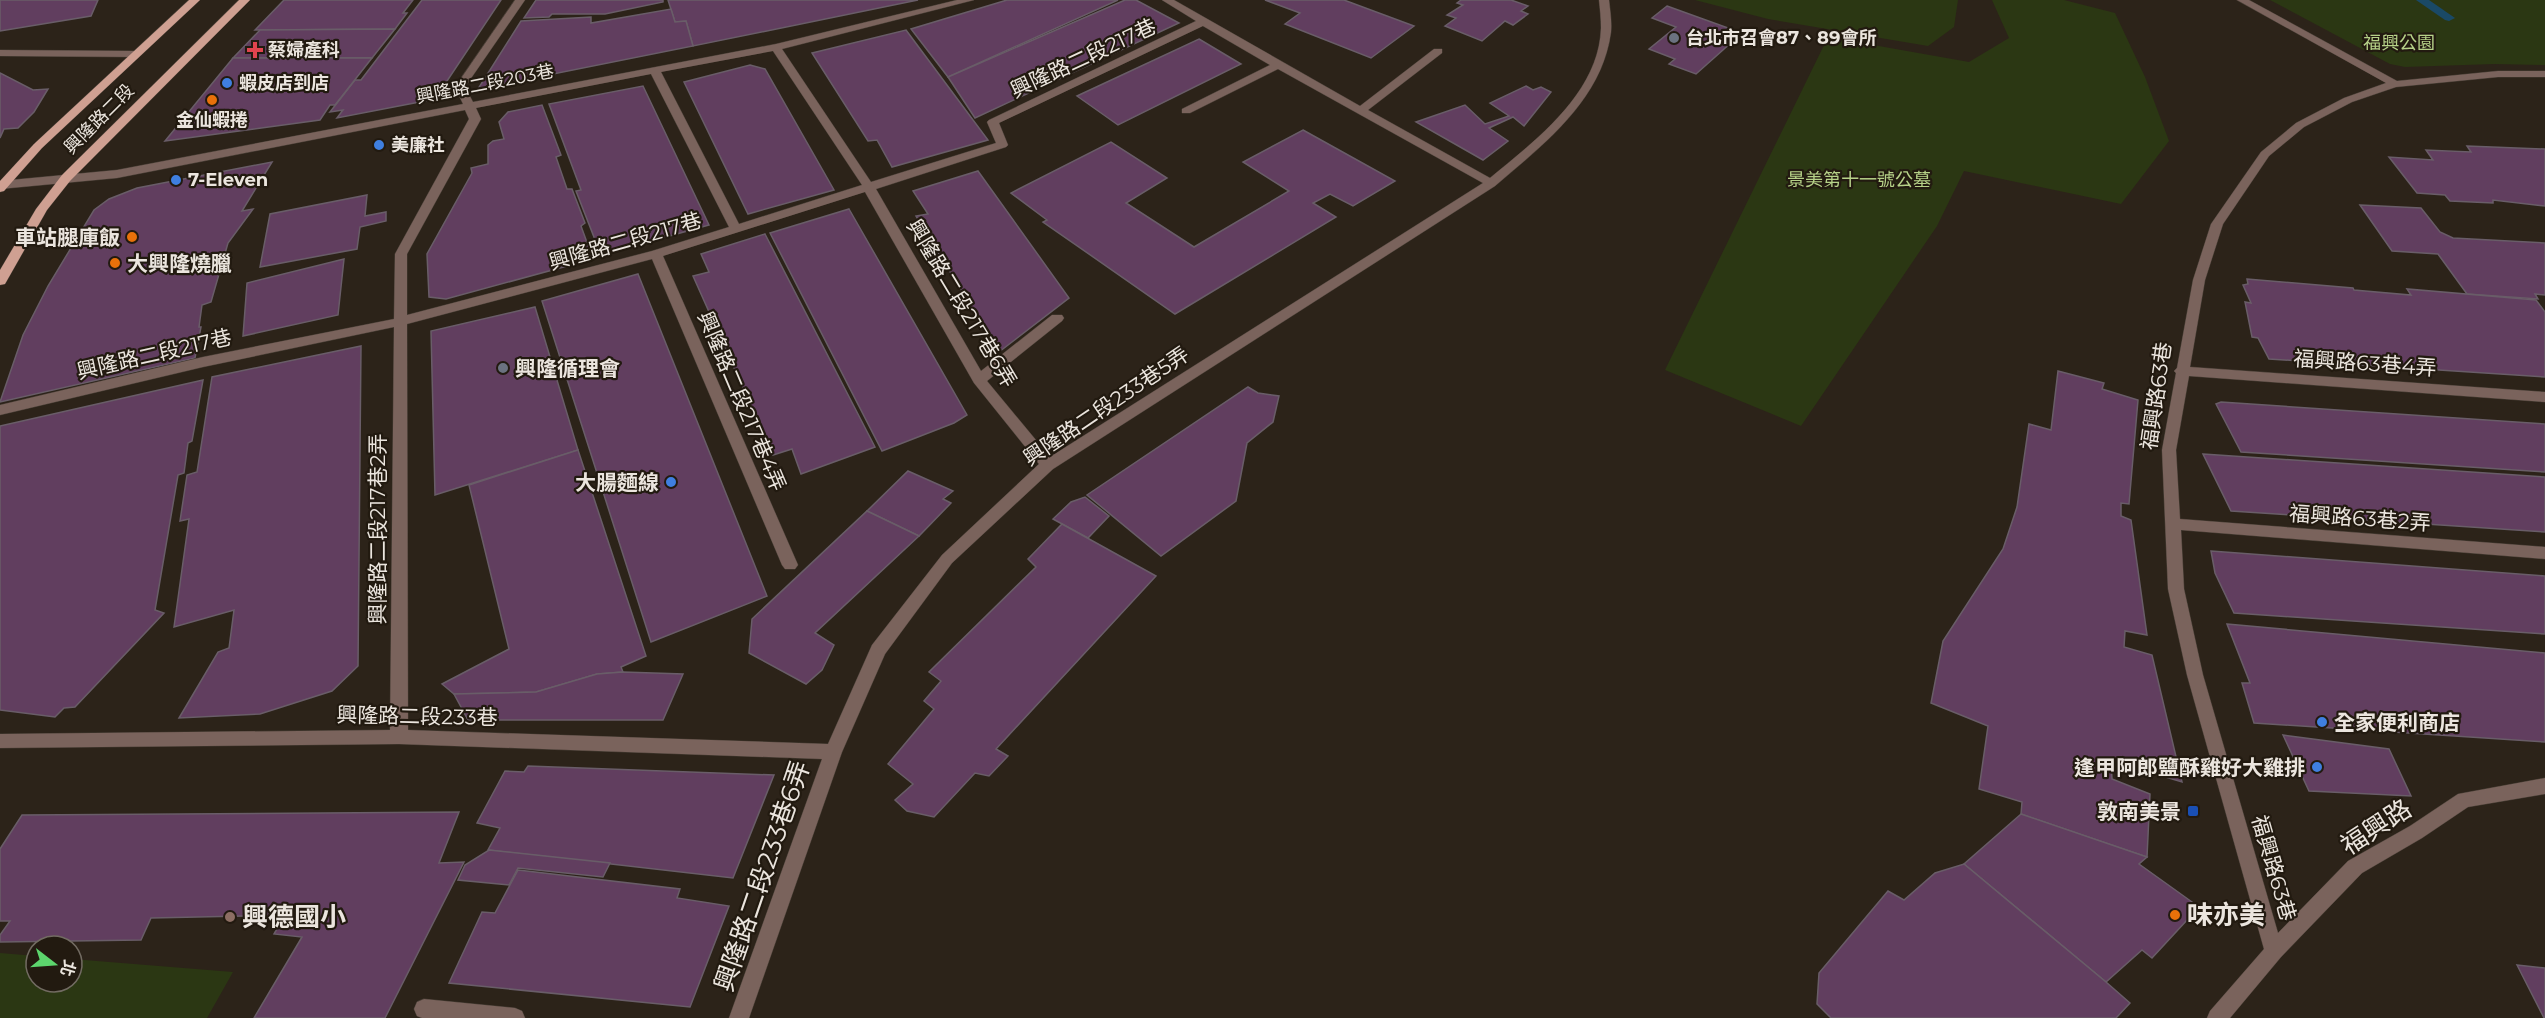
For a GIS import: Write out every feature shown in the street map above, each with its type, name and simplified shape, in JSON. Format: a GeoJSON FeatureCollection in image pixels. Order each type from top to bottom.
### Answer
{"type":"FeatureCollection","features":[{"type":"Feature","properties":{"kind":"main road","name":"興隆路二段"},"geometry":{"type":"LineString","coordinates":[[1,186],[38,146],[195,0]]}},
{"type":"Feature","properties":{"kind":"main road","name":"興隆路二段"},"geometry":{"type":"LineString","coordinates":[[0,280],[42,209],[66,178],[245,0]]}},
{"type":"Feature","properties":{"kind":"street"},"geometry":{"type":"LineString","coordinates":[[469,105],[460,87],[520,0]]}},
{"type":"Feature","properties":{"kind":"street","name":"興隆路二段203巷"},"geometry":{"type":"LineString","coordinates":[[1,186],[117,174],[776,47],[969,0]]}},
{"type":"Feature","properties":{"kind":"street"},"geometry":{"type":"LineString","coordinates":[[1167,0],[1278,65],[1491,183],[1544,140],[1577,102],[1602,61],[1606,10],[1604,0]]}},
{"type":"Feature","properties":{"kind":"street"},"geometry":{"type":"LineString","coordinates":[[2242,0],[2395,84]]}},
{"type":"Feature","properties":{"kind":"street","name":"興隆路二段217巷"},"geometry":{"type":"LineString","coordinates":[[0,410],[203,362],[399,322],[656,254],[1002,145],[993,122],[1205,21]]}},
{"type":"Feature","properties":{"kind":"street","name":"興隆路二段217巷6弄"},"geometry":{"type":"LineString","coordinates":[[776,47],[868,186],[979,380],[1048,465]]}},
{"type":"Feature","properties":{"kind":"street"},"geometry":{"type":"LineString","coordinates":[[1361,110],[1438,51]]}},
{"type":"Feature","properties":{"kind":"street"},"geometry":{"type":"LineString","coordinates":[[0,53],[136,54]]}},
{"type":"Feature","properties":{"kind":"street"},"geometry":{"type":"LineString","coordinates":[[1186,111],[1278,65]]}},
{"type":"Feature","properties":{"kind":"street"},"geometry":{"type":"LineString","coordinates":[[654,69],[736,229]]}},
{"type":"Feature","properties":{"kind":"street","name":"福興路63巷"},"geometry":{"type":"LineString","coordinates":[[2274,951],[2195,675],[2176,589],[2169,450],[2181,371],[2199,280],[2217,224],[2265,154],[2300,125],[2348,100],[2395,84],[2498,74],[2545,74]]}},
{"type":"Feature","properties":{"kind":"street","name":"興隆路二段217巷2弄"},"geometry":{"type":"LineString","coordinates":[[399,737],[401,254],[475,120],[469,105]]}},
{"type":"Feature","properties":{"kind":"street","name":"興隆路二段233巷5弄"},"geometry":{"type":"LineString","coordinates":[[833,752],[878,650],[898,622],[946,559],[1048,465],[1491,183]]}},
{"type":"Feature","properties":{"kind":"street","name":"興隆路二段217巷4弄"},"geometry":{"type":"LineString","coordinates":[[656,254],[790,565]]}},
{"type":"Feature","properties":{"kind":"street"},"geometry":{"type":"LineString","coordinates":[[979,380],[1057,318]]}},
{"type":"Feature","properties":{"kind":"street","name":"福興路63巷4弄"},"geometry":{"type":"LineString","coordinates":[[2181,371],[2545,397]]}},
{"type":"Feature","properties":{"kind":"street","name":"福興路63巷2弄"},"geometry":{"type":"LineString","coordinates":[[2173,524],[2545,553]]}},
{"type":"Feature","properties":{"kind":"street","name":"興隆路二段233巷"},"geometry":{"type":"LineString","coordinates":[[0,741],[399,737],[833,752]]}},
{"type":"Feature","properties":{"kind":"street","name":"興隆路二段233巷6弄"},"geometry":{"type":"LineString","coordinates":[[739,1018],[833,752]]}},
{"type":"Feature","properties":{"kind":"street","name":"福興路"},"geometry":{"type":"LineString","coordinates":[[2221,1017],[2274,951],[2355,867],[2416,832],[2464,800],[2545,786]]}},
{"type":"Feature","properties":{"kind":"street"},"geometry":{"type":"LineString","coordinates":[[424,1009],[515,1018]]}},
{"type":"Feature","properties":{"kind":"green space"},"geometry":{"type":"Polygon","coordinates":[[[1695,0],[1958,0],[1954,27],[1928,46],[1768,19],[1695,0]]]}},
{"type":"Feature","properties":{"kind":"green space","name":"景美第十一號公墓"},"geometry":{"type":"Polygon","coordinates":[[[1992,0],[2064,0],[2115,13],[2145,77],[2169,141],[2121,204],[1964,171],[1937,226],[1801,426],[1665,370],[1828,37],[1969,62],[2009,38],[1992,0]]]}},
{"type":"Feature","properties":{"kind":"green space","name":"福興公園"},"geometry":{"type":"Polygon","coordinates":[[[2270,0],[2545,0],[2545,65],[2405,67],[2390,64],[2270,0]]]}},
{"type":"Feature","properties":{"kind":"green space"},"geometry":{"type":"Polygon","coordinates":[[[0,953],[24,955],[24,994],[84,994],[84,960],[233,972],[207,1018],[0,1018],[0,953]]]}},
{"type":"Feature","properties":{"kind":"building"},"geometry":{"type":"Polygon","coordinates":[[[0,0],[98,0],[91,16],[0,31],[0,0]]]}},
{"type":"Feature","properties":{"kind":"building"},"geometry":{"type":"Polygon","coordinates":[[[284,0],[413,0],[395,29],[255,30],[284,0]]]}},
{"type":"Feature","properties":{"kind":"building"},"geometry":{"type":"Polygon","coordinates":[[[422,0],[501,0],[435,99],[337,118],[343,110],[330,112],[355,80],[361,80],[422,0]]]}},
{"type":"Feature","properties":{"kind":"building"},"geometry":{"type":"Polygon","coordinates":[[[536,0],[663,0],[663,2],[605,14],[552,14],[549,17],[524,18],[536,0]]]}},
{"type":"Feature","properties":{"kind":"building"},"geometry":{"type":"Polygon","coordinates":[[[668,0],[918,0],[693,46],[686,21],[675,22],[668,0]]]}},
{"type":"Feature","properties":{"kind":"building"},"geometry":{"type":"Polygon","coordinates":[[[1007,0],[1118,0],[948,77],[911,29],[1007,0]]]}},
{"type":"Feature","properties":{"kind":"building"},"geometry":{"type":"Polygon","coordinates":[[[1125,0],[1136,0],[1179,23],[975,118],[948,77],[1125,0]]]}},
{"type":"Feature","properties":{"kind":"building"},"geometry":{"type":"Polygon","coordinates":[[[1265,0],[1344,0],[1414,26],[1371,58],[1285,24],[1300,13],[1265,0]]]}},
{"type":"Feature","properties":{"kind":"building"},"geometry":{"type":"Polygon","coordinates":[[[1461,0],[1511,0],[1528,6],[1521,11],[1528,14],[1513,25],[1505,21],[1482,41],[1445,26],[1456,18],[1447,15],[1463,5],[1457,3],[1461,0]]]}},
{"type":"Feature","properties":{"kind":"building"},"geometry":{"type":"Polygon","coordinates":[[[1667,6],[1742,33],[1696,74],[1669,64],[1675,59],[1649,49],[1676,27],[1652,18],[1667,6]]]}},
{"type":"Feature","properties":{"kind":"building"},"geometry":{"type":"Polygon","coordinates":[[[671,9],[675,22],[686,21],[693,46],[478,89],[521,21],[591,17],[591,23],[671,9]]]}},
{"type":"Feature","properties":{"kind":"building"},"geometry":{"type":"Polygon","coordinates":[[[395,29],[372,58],[233,58],[260,30],[395,29]]]}},
{"type":"Feature","properties":{"kind":"building"},"geometry":{"type":"Polygon","coordinates":[[[906,30],[988,140],[892,167],[877,140],[868,141],[812,53],[906,30]]]}},
{"type":"Feature","properties":{"kind":"building"},"geometry":{"type":"Polygon","coordinates":[[[1199,39],[1241,64],[1118,125],[1077,96],[1199,39]]]}},
{"type":"Feature","properties":{"kind":"building"},"geometry":{"type":"Polygon","coordinates":[[[233,58],[372,58],[335,105],[330,105],[320,120],[165,141],[233,58]]]}},
{"type":"Feature","properties":{"kind":"building"},"geometry":{"type":"Polygon","coordinates":[[[750,65],[765,69],[834,190],[748,214],[684,82],[750,65]]]}},
{"type":"Feature","properties":{"kind":"building"},"geometry":{"type":"Polygon","coordinates":[[[0,73],[33,90],[48,89],[34,112],[18,128],[4,129],[0,138],[0,73]]]}},
{"type":"Feature","properties":{"kind":"building"},"geometry":{"type":"Polygon","coordinates":[[[643,86],[709,225],[601,255],[576,191],[581,190],[549,104],[643,86]]]}},
{"type":"Feature","properties":{"kind":"building"},"geometry":{"type":"Polygon","coordinates":[[[1526,86],[1533,90],[1541,87],[1551,92],[1524,126],[1513,117],[1489,128],[1508,141],[1483,160],[1416,122],[1465,105],[1485,124],[1509,116],[1490,103],[1526,86]]]}},
{"type":"Feature","properties":{"kind":"building"},"geometry":{"type":"Polygon","coordinates":[[[542,105],[561,155],[556,157],[567,189],[572,189],[585,223],[581,226],[593,259],[446,299],[429,297],[427,254],[472,173],[471,168],[488,164],[488,145],[493,141],[504,139],[499,122],[508,112],[542,105]]]}},
{"type":"Feature","properties":{"kind":"building"},"geometry":{"type":"Polygon","coordinates":[[[1303,130],[1395,181],[1353,206],[1330,194],[1313,203],[1336,217],[1175,314],[1043,222],[1047,220],[1011,193],[1111,142],[1167,178],[1126,203],[1194,247],[1289,191],[1243,162],[1303,130]]]}},
{"type":"Feature","properties":{"kind":"building"},"geometry":{"type":"Polygon","coordinates":[[[2467,146],[2545,149],[2545,206],[2493,200],[2493,203],[2450,201],[2445,195],[2417,193],[2389,157],[2433,160],[2426,150],[2471,152],[2467,146]]]}},
{"type":"Feature","properties":{"kind":"building"},"geometry":{"type":"Polygon","coordinates":[[[272,162],[242,211],[253,209],[228,243],[211,302],[202,305],[199,327],[201,327],[195,358],[0,402],[23,335],[48,286],[94,210],[109,199],[137,188],[272,162]]]}},
{"type":"Feature","properties":{"kind":"building"},"geometry":{"type":"Polygon","coordinates":[[[978,171],[1069,298],[999,352],[916,216],[928,214],[913,191],[978,171]]]}},
{"type":"Feature","properties":{"kind":"building"},"geometry":{"type":"Polygon","coordinates":[[[367,195],[365,216],[386,212],[386,221],[360,227],[357,249],[260,267],[270,214],[367,195]]]}},
{"type":"Feature","properties":{"kind":"building"},"geometry":{"type":"Polygon","coordinates":[[[2360,205],[2421,208],[2440,232],[2453,238],[2545,243],[2545,295],[2535,294],[2538,299],[2467,294],[2438,254],[2392,251],[2360,205]]]}},
{"type":"Feature","properties":{"kind":"building"},"geometry":{"type":"Polygon","coordinates":[[[849,209],[967,415],[954,423],[882,451],[770,233],[849,209]]]}},
{"type":"Feature","properties":{"kind":"building"},"geometry":{"type":"Polygon","coordinates":[[[765,234],[875,447],[801,474],[792,449],[773,455],[693,276],[709,272],[701,254],[765,234]]]}},
{"type":"Feature","properties":{"kind":"building"},"geometry":{"type":"Polygon","coordinates":[[[344,259],[338,315],[243,336],[247,283],[344,259]]]}},
{"type":"Feature","properties":{"kind":"building"},"geometry":{"type":"Polygon","coordinates":[[[638,274],[767,596],[651,642],[542,301],[638,274]]]}},
{"type":"Feature","properties":{"kind":"building"},"geometry":{"type":"Polygon","coordinates":[[[2247,279],[2411,295],[2407,289],[2536,300],[2545,312],[2545,377],[2269,359],[2258,338],[2252,337],[2245,302],[2251,303],[2243,285],[2248,284],[2247,279]]]}},
{"type":"Feature","properties":{"kind":"building"},"geometry":{"type":"Polygon","coordinates":[[[535,307],[578,450],[435,495],[431,331],[535,307]]]}},
{"type":"Feature","properties":{"kind":"building"},"geometry":{"type":"Polygon","coordinates":[[[361,346],[358,666],[332,691],[260,714],[179,718],[218,652],[229,648],[234,610],[174,627],[189,519],[180,521],[187,475],[197,472],[212,377],[361,346]]]}},
{"type":"Feature","properties":{"kind":"building"},"geometry":{"type":"Polygon","coordinates":[[[2058,371],[2104,383],[2102,389],[2138,400],[2129,504],[2121,503],[2121,516],[2131,520],[2147,635],[2125,631],[2124,647],[2152,655],[2182,782],[2111,761],[2112,779],[2150,794],[2147,857],[2021,814],[2022,802],[1979,789],[1988,726],[1931,703],[1943,641],[2003,549],[2017,507],[2029,424],[2051,430],[2058,371]]]}},
{"type":"Feature","properties":{"kind":"building"},"geometry":{"type":"Polygon","coordinates":[[[203,380],[192,441],[188,443],[184,473],[178,475],[155,610],[164,613],[75,707],[64,708],[55,717],[0,710],[0,426],[203,380]]]}},
{"type":"Feature","properties":{"kind":"building"},"geometry":{"type":"Polygon","coordinates":[[[1248,387],[1258,393],[1279,396],[1273,422],[1247,443],[1236,501],[1161,556],[1087,495],[1248,387]]]}},
{"type":"Feature","properties":{"kind":"building"},"geometry":{"type":"Polygon","coordinates":[[[2221,402],[2545,424],[2545,472],[2241,452],[2216,404],[2221,402]]]}},
{"type":"Feature","properties":{"kind":"building"},"geometry":{"type":"Polygon","coordinates":[[[578,450],[646,656],[621,667],[623,672],[597,674],[536,692],[454,694],[442,684],[509,649],[469,485],[578,450]]]}},
{"type":"Feature","properties":{"kind":"building"},"geometry":{"type":"Polygon","coordinates":[[[2203,454],[2545,477],[2545,532],[2231,511],[2203,454]]]}},
{"type":"Feature","properties":{"kind":"building"},"geometry":{"type":"Polygon","coordinates":[[[908,471],[953,491],[943,499],[951,503],[919,536],[867,511],[908,471]]]}},
{"type":"Feature","properties":{"kind":"building"},"geometry":{"type":"Polygon","coordinates":[[[1085,497],[1109,516],[1088,538],[1053,519],[1071,502],[1085,497]]]}},
{"type":"Feature","properties":{"kind":"building"},"geometry":{"type":"Polygon","coordinates":[[[867,511],[919,536],[815,633],[834,645],[822,670],[806,684],[749,653],[752,619],[867,511]]]}},
{"type":"Feature","properties":{"kind":"building"},"geometry":{"type":"Polygon","coordinates":[[[1062,524],[1156,576],[996,749],[1008,756],[989,776],[975,773],[934,817],[907,811],[895,800],[913,784],[888,764],[934,709],[924,701],[941,681],[929,672],[1036,567],[1028,559],[1062,524]]]}},
{"type":"Feature","properties":{"kind":"building"},"geometry":{"type":"Polygon","coordinates":[[[2211,551],[2545,576],[2545,634],[2234,613],[2215,573],[2211,551]]]}},
{"type":"Feature","properties":{"kind":"building"},"geometry":{"type":"Polygon","coordinates":[[[2227,624],[2545,653],[2545,742],[2254,723],[2242,683],[2250,683],[2227,624]]]}},
{"type":"Feature","properties":{"kind":"building"},"geometry":{"type":"Polygon","coordinates":[[[623,672],[683,674],[663,720],[468,720],[454,694],[536,692],[597,674],[623,672]]]}},
{"type":"Feature","properties":{"kind":"building"},"geometry":{"type":"Polygon","coordinates":[[[2283,735],[2389,749],[2411,796],[2309,791],[2283,735]]]}},
{"type":"Feature","properties":{"kind":"building"},"geometry":{"type":"Polygon","coordinates":[[[528,766],[774,775],[733,878],[488,850],[500,828],[477,823],[505,771],[524,772],[528,766]]]}},
{"type":"Feature","properties":{"kind":"building"},"geometry":{"type":"Polygon","coordinates":[[[459,812],[439,863],[464,862],[385,1018],[254,1018],[302,937],[274,934],[285,915],[151,918],[141,940],[84,941],[84,934],[24,934],[24,942],[0,942],[0,935],[10,921],[0,921],[0,849],[22,815],[459,812]]]}},
{"type":"Feature","properties":{"kind":"building"},"geometry":{"type":"Polygon","coordinates":[[[2021,814],[2147,857],[2139,864],[2199,907],[2152,958],[2142,950],[2106,982],[1964,864],[2021,814]]]}},
{"type":"Feature","properties":{"kind":"building"},"geometry":{"type":"Polygon","coordinates":[[[489,850],[610,863],[603,877],[518,868],[509,885],[458,880],[465,865],[489,850]]]}},
{"type":"Feature","properties":{"kind":"building"},"geometry":{"type":"Polygon","coordinates":[[[1964,864],[2130,1003],[2116,1018],[1831,1018],[1817,1004],[1819,973],[1888,891],[1904,900],[1935,873],[1964,864]]]}},
{"type":"Feature","properties":{"kind":"building"},"geometry":{"type":"Polygon","coordinates":[[[518,870],[680,889],[677,898],[729,906],[690,1007],[449,983],[482,912],[495,913],[518,870]]]}},
{"type":"Feature","properties":{"kind":"building"},"geometry":{"type":"Polygon","coordinates":[[[2517,965],[2545,968],[2545,1018],[2544,1018],[2517,965]]]}},
{"type":"Feature","properties":{"kind":"waterway"},"geometry":{"type":"LineString","coordinates":[[2422,0],[2449,18]]}},
{"type":"Feature","properties":{"kind":"place","name":"台北市召會87、89會所"},"geometry":{"type":"Point","coordinates":[1674,38]}},
{"type":"Feature","properties":{"kind":"place","name":"蔡婦產科"},"geometry":{"type":"Point","coordinates":[255,50]}},
{"type":"Feature","properties":{"kind":"place","name":"蝦皮店到店"},"geometry":{"type":"Point","coordinates":[227,83]}},
{"type":"Feature","properties":{"kind":"place","name":"金仙蝦捲"},"geometry":{"type":"Point","coordinates":[212,100]}},
{"type":"Feature","properties":{"kind":"place","name":"美廉社"},"geometry":{"type":"Point","coordinates":[379,145]}},
{"type":"Feature","properties":{"kind":"place","name":"7-Eleven"},"geometry":{"type":"Point","coordinates":[176,180]}},
{"type":"Feature","properties":{"kind":"place","name":"車站腿庫飯"},"geometry":{"type":"Point","coordinates":[132,237]}},
{"type":"Feature","properties":{"kind":"place","name":"大興隆燒臘"},"geometry":{"type":"Point","coordinates":[115,263]}},
{"type":"Feature","properties":{"kind":"place","name":"興隆循理會"},"geometry":{"type":"Point","coordinates":[503,368]}},
{"type":"Feature","properties":{"kind":"place","name":"大腸麵線"},"geometry":{"type":"Point","coordinates":[671,482]}},
{"type":"Feature","properties":{"kind":"place","name":"全家便利商店"},"geometry":{"type":"Point","coordinates":[2322,722]}},
{"type":"Feature","properties":{"kind":"place","name":"逢甲阿郎鹽酥雞好大雞排"},"geometry":{"type":"Point","coordinates":[2317,767]}},
{"type":"Feature","properties":{"kind":"place","name":"敦南美景"},"geometry":{"type":"Point","coordinates":[2193,811]}},
{"type":"Feature","properties":{"kind":"place","name":"味亦美"},"geometry":{"type":"Point","coordinates":[2175,915]}},
{"type":"Feature","properties":{"kind":"place","name":"興德國小"},"geometry":{"type":"Point","coordinates":[230,917]}}]}
